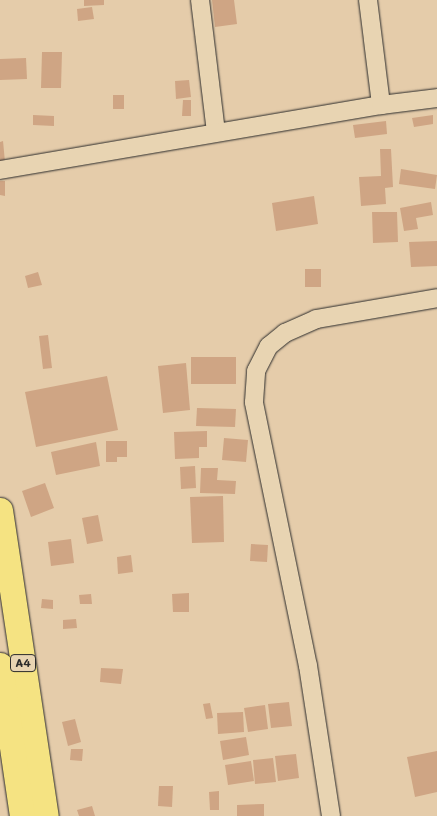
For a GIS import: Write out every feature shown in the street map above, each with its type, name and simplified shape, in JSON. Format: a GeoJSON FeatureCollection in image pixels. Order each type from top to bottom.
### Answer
{"type":"FeatureCollection","features":[{"type":"Feature","properties":{"kind":"highway","name":"A4"},"geometry":{"type":"LineString","coordinates":[[0,510],[46,816]]}},
{"type":"Feature","properties":{"kind":"highway","name":"A4"},"geometry":{"type":"LineString","coordinates":[[0,665],[22,816]]}},
{"type":"Feature","properties":{"kind":"street"},"geometry":{"type":"LineString","coordinates":[[200,0],[216,132]]}},
{"type":"Feature","properties":{"kind":"street"},"geometry":{"type":"LineString","coordinates":[[368,0],[381,104]]}},
{"type":"Feature","properties":{"kind":"street"},"geometry":{"type":"LineString","coordinates":[[0,170],[381,104],[437,98]]}},
{"type":"Feature","properties":{"kind":"street"},"geometry":{"type":"LineString","coordinates":[[331,816],[308,666],[254,402],[256,371],[269,346],[285,333],[316,319],[437,298]]}},
{"type":"Feature","properties":{"kind":"building"},"geometry":{"type":"Polygon","coordinates":[[[84,0],[104,0],[104,5],[84,6],[84,0]]]}},
{"type":"Feature","properties":{"kind":"building"},"geometry":{"type":"Polygon","coordinates":[[[212,0],[234,0],[237,24],[215,27],[212,0]]]}},
{"type":"Feature","properties":{"kind":"building"},"geometry":{"type":"Polygon","coordinates":[[[92,7],[94,19],[78,21],[77,9],[92,7]]]}},
{"type":"Feature","properties":{"kind":"building"},"geometry":{"type":"Polygon","coordinates":[[[42,52],[62,52],[61,88],[41,88],[42,52]]]}},
{"type":"Feature","properties":{"kind":"building"},"geometry":{"type":"Polygon","coordinates":[[[26,58],[27,79],[0,80],[0,59],[26,58]]]}},
{"type":"Feature","properties":{"kind":"building"},"geometry":{"type":"Polygon","coordinates":[[[189,80],[191,97],[176,99],[175,81],[189,80]]]}},
{"type":"Feature","properties":{"kind":"building"},"geometry":{"type":"Polygon","coordinates":[[[113,95],[124,95],[124,109],[113,109],[113,95]]]}},
{"type":"Feature","properties":{"kind":"building"},"geometry":{"type":"Polygon","coordinates":[[[183,100],[191,100],[191,116],[182,116],[183,100]]]}},
{"type":"Feature","properties":{"kind":"building"},"geometry":{"type":"Polygon","coordinates":[[[33,115],[54,116],[54,126],[33,125],[33,115]]]}},
{"type":"Feature","properties":{"kind":"building"},"geometry":{"type":"Polygon","coordinates":[[[433,115],[433,124],[414,127],[412,118],[433,115]]]}},
{"type":"Feature","properties":{"kind":"building"},"geometry":{"type":"Polygon","coordinates":[[[386,121],[387,134],[355,138],[353,125],[386,121]]]}},
{"type":"Feature","properties":{"kind":"building"},"geometry":{"type":"Polygon","coordinates":[[[3,141],[5,162],[0,163],[0,142],[3,141]]]}},
{"type":"Feature","properties":{"kind":"building"},"geometry":{"type":"Polygon","coordinates":[[[380,149],[391,149],[393,187],[385,188],[386,204],[361,206],[359,177],[381,176],[380,149]]]}},
{"type":"Feature","properties":{"kind":"building"},"geometry":{"type":"Polygon","coordinates":[[[401,169],[437,175],[435,189],[399,184],[401,169]]]}},
{"type":"Feature","properties":{"kind":"building"},"geometry":{"type":"Polygon","coordinates":[[[0,181],[5,181],[5,196],[0,195],[0,181]]]}},
{"type":"Feature","properties":{"kind":"building"},"geometry":{"type":"Polygon","coordinates":[[[314,196],[318,224],[276,231],[272,203],[314,196]]]}},
{"type":"Feature","properties":{"kind":"building"},"geometry":{"type":"Polygon","coordinates":[[[431,202],[433,215],[416,218],[418,229],[404,231],[400,208],[431,202]]]}},
{"type":"Feature","properties":{"kind":"building"},"geometry":{"type":"Polygon","coordinates":[[[372,212],[397,212],[398,242],[373,243],[372,212]]]}},
{"type":"Feature","properties":{"kind":"building"},"geometry":{"type":"Polygon","coordinates":[[[437,241],[437,266],[411,267],[409,242],[437,241]]]}},
{"type":"Feature","properties":{"kind":"building"},"geometry":{"type":"Polygon","coordinates":[[[305,269],[321,269],[321,287],[305,287],[305,269]]]}},
{"type":"Feature","properties":{"kind":"building"},"geometry":{"type":"Polygon","coordinates":[[[38,272],[42,285],[28,288],[25,276],[38,272]]]}},
{"type":"Feature","properties":{"kind":"building"},"geometry":{"type":"Polygon","coordinates":[[[48,335],[52,368],[43,369],[39,336],[48,335]]]}},
{"type":"Feature","properties":{"kind":"building"},"geometry":{"type":"Polygon","coordinates":[[[191,357],[236,357],[236,384],[191,384],[191,357]]]}},
{"type":"Feature","properties":{"kind":"building"},"geometry":{"type":"Polygon","coordinates":[[[186,363],[190,410],[163,413],[158,366],[186,363]]]}},
{"type":"Feature","properties":{"kind":"building"},"geometry":{"type":"Polygon","coordinates":[[[107,376],[118,430],[36,447],[25,392],[107,376]]]}},
{"type":"Feature","properties":{"kind":"building"},"geometry":{"type":"Polygon","coordinates":[[[197,408],[236,409],[235,427],[196,426],[197,408]]]}},
{"type":"Feature","properties":{"kind":"building"},"geometry":{"type":"Polygon","coordinates":[[[207,431],[207,447],[199,447],[199,458],[175,459],[174,432],[207,431]]]}},
{"type":"Feature","properties":{"kind":"building"},"geometry":{"type":"Polygon","coordinates":[[[224,438],[248,440],[246,462],[222,460],[224,438]]]}},
{"type":"Feature","properties":{"kind":"building"},"geometry":{"type":"Polygon","coordinates":[[[106,441],[127,441],[127,457],[117,457],[117,462],[106,462],[106,441]]]}},
{"type":"Feature","properties":{"kind":"building"},"geometry":{"type":"Polygon","coordinates":[[[96,442],[100,466],[56,475],[51,452],[96,442]]]}},
{"type":"Feature","properties":{"kind":"building"},"geometry":{"type":"Polygon","coordinates":[[[195,466],[196,488],[181,489],[180,467],[195,466]]]}},
{"type":"Feature","properties":{"kind":"building"},"geometry":{"type":"Polygon","coordinates":[[[201,468],[218,468],[217,480],[236,481],[235,494],[200,493],[201,468]]]}},
{"type":"Feature","properties":{"kind":"building"},"geometry":{"type":"Polygon","coordinates":[[[45,483],[54,508],[31,517],[22,491],[45,483]]]}},
{"type":"Feature","properties":{"kind":"building"},"geometry":{"type":"Polygon","coordinates":[[[223,496],[224,542],[192,543],[190,497],[223,496]]]}},
{"type":"Feature","properties":{"kind":"building"},"geometry":{"type":"Polygon","coordinates":[[[98,515],[103,541],[87,544],[82,518],[98,515]]]}},
{"type":"Feature","properties":{"kind":"building"},"geometry":{"type":"Polygon","coordinates":[[[71,539],[74,563],[51,566],[48,542],[71,539]]]}},
{"type":"Feature","properties":{"kind":"building"},"geometry":{"type":"Polygon","coordinates":[[[251,544],[268,545],[267,562],[250,561],[251,544]]]}},
{"type":"Feature","properties":{"kind":"building"},"geometry":{"type":"Polygon","coordinates":[[[131,555],[133,572],[118,574],[117,557],[131,555]]]}},
{"type":"Feature","properties":{"kind":"building"},"geometry":{"type":"Polygon","coordinates":[[[189,593],[189,612],[173,612],[172,594],[189,593]]]}},
{"type":"Feature","properties":{"kind":"building"},"geometry":{"type":"Polygon","coordinates":[[[91,594],[92,604],[80,604],[79,595],[91,594]]]}},
{"type":"Feature","properties":{"kind":"building"},"geometry":{"type":"Polygon","coordinates":[[[42,599],[53,600],[53,609],[41,608],[42,599]]]}},
{"type":"Feature","properties":{"kind":"building"},"geometry":{"type":"Polygon","coordinates":[[[76,619],[77,628],[63,629],[63,620],[76,619]]]}},
{"type":"Feature","properties":{"kind":"building"},"geometry":{"type":"Polygon","coordinates":[[[101,668],[123,669],[121,684],[100,682],[101,668]]]}},
{"type":"Feature","properties":{"kind":"building"},"geometry":{"type":"Polygon","coordinates":[[[289,702],[292,726],[271,728],[268,704],[289,702]]]}},
{"type":"Feature","properties":{"kind":"building"},"geometry":{"type":"Polygon","coordinates":[[[210,703],[213,718],[206,719],[203,704],[210,703]]]}},
{"type":"Feature","properties":{"kind":"building"},"geometry":{"type":"Polygon","coordinates":[[[265,705],[268,729],[248,732],[244,708],[265,705]]]}},
{"type":"Feature","properties":{"kind":"building"},"geometry":{"type":"Polygon","coordinates":[[[243,712],[244,732],[218,734],[217,713],[243,712]]]}},
{"type":"Feature","properties":{"kind":"building"},"geometry":{"type":"Polygon","coordinates":[[[75,719],[81,742],[68,746],[62,722],[75,719]]]}},
{"type":"Feature","properties":{"kind":"building"},"geometry":{"type":"Polygon","coordinates":[[[246,737],[249,755],[223,760],[220,741],[246,737]]]}},
{"type":"Feature","properties":{"kind":"building"},"geometry":{"type":"Polygon","coordinates":[[[71,749],[83,749],[82,761],[70,760],[71,749]]]}},
{"type":"Feature","properties":{"kind":"building"},"geometry":{"type":"Polygon","coordinates":[[[437,751],[437,792],[415,797],[407,757],[437,751]]]}},
{"type":"Feature","properties":{"kind":"building"},"geometry":{"type":"Polygon","coordinates":[[[296,754],[299,778],[278,781],[275,756],[296,754]]]}},
{"type":"Feature","properties":{"kind":"building"},"geometry":{"type":"Polygon","coordinates":[[[273,758],[276,782],[255,784],[253,760],[273,758]]]}},
{"type":"Feature","properties":{"kind":"building"},"geometry":{"type":"Polygon","coordinates":[[[251,761],[254,781],[228,785],[225,765],[251,761]]]}},
{"type":"Feature","properties":{"kind":"building"},"geometry":{"type":"Polygon","coordinates":[[[159,786],[173,786],[172,807],[158,806],[159,786]]]}},
{"type":"Feature","properties":{"kind":"building"},"geometry":{"type":"Polygon","coordinates":[[[219,791],[219,810],[210,810],[209,792],[219,791]]]}},
{"type":"Feature","properties":{"kind":"building"},"geometry":{"type":"Polygon","coordinates":[[[264,804],[264,816],[237,816],[237,805],[264,804]]]}},
{"type":"Feature","properties":{"kind":"building"},"geometry":{"type":"Polygon","coordinates":[[[92,806],[95,816],[79,816],[77,810],[92,806]]]}}]}
